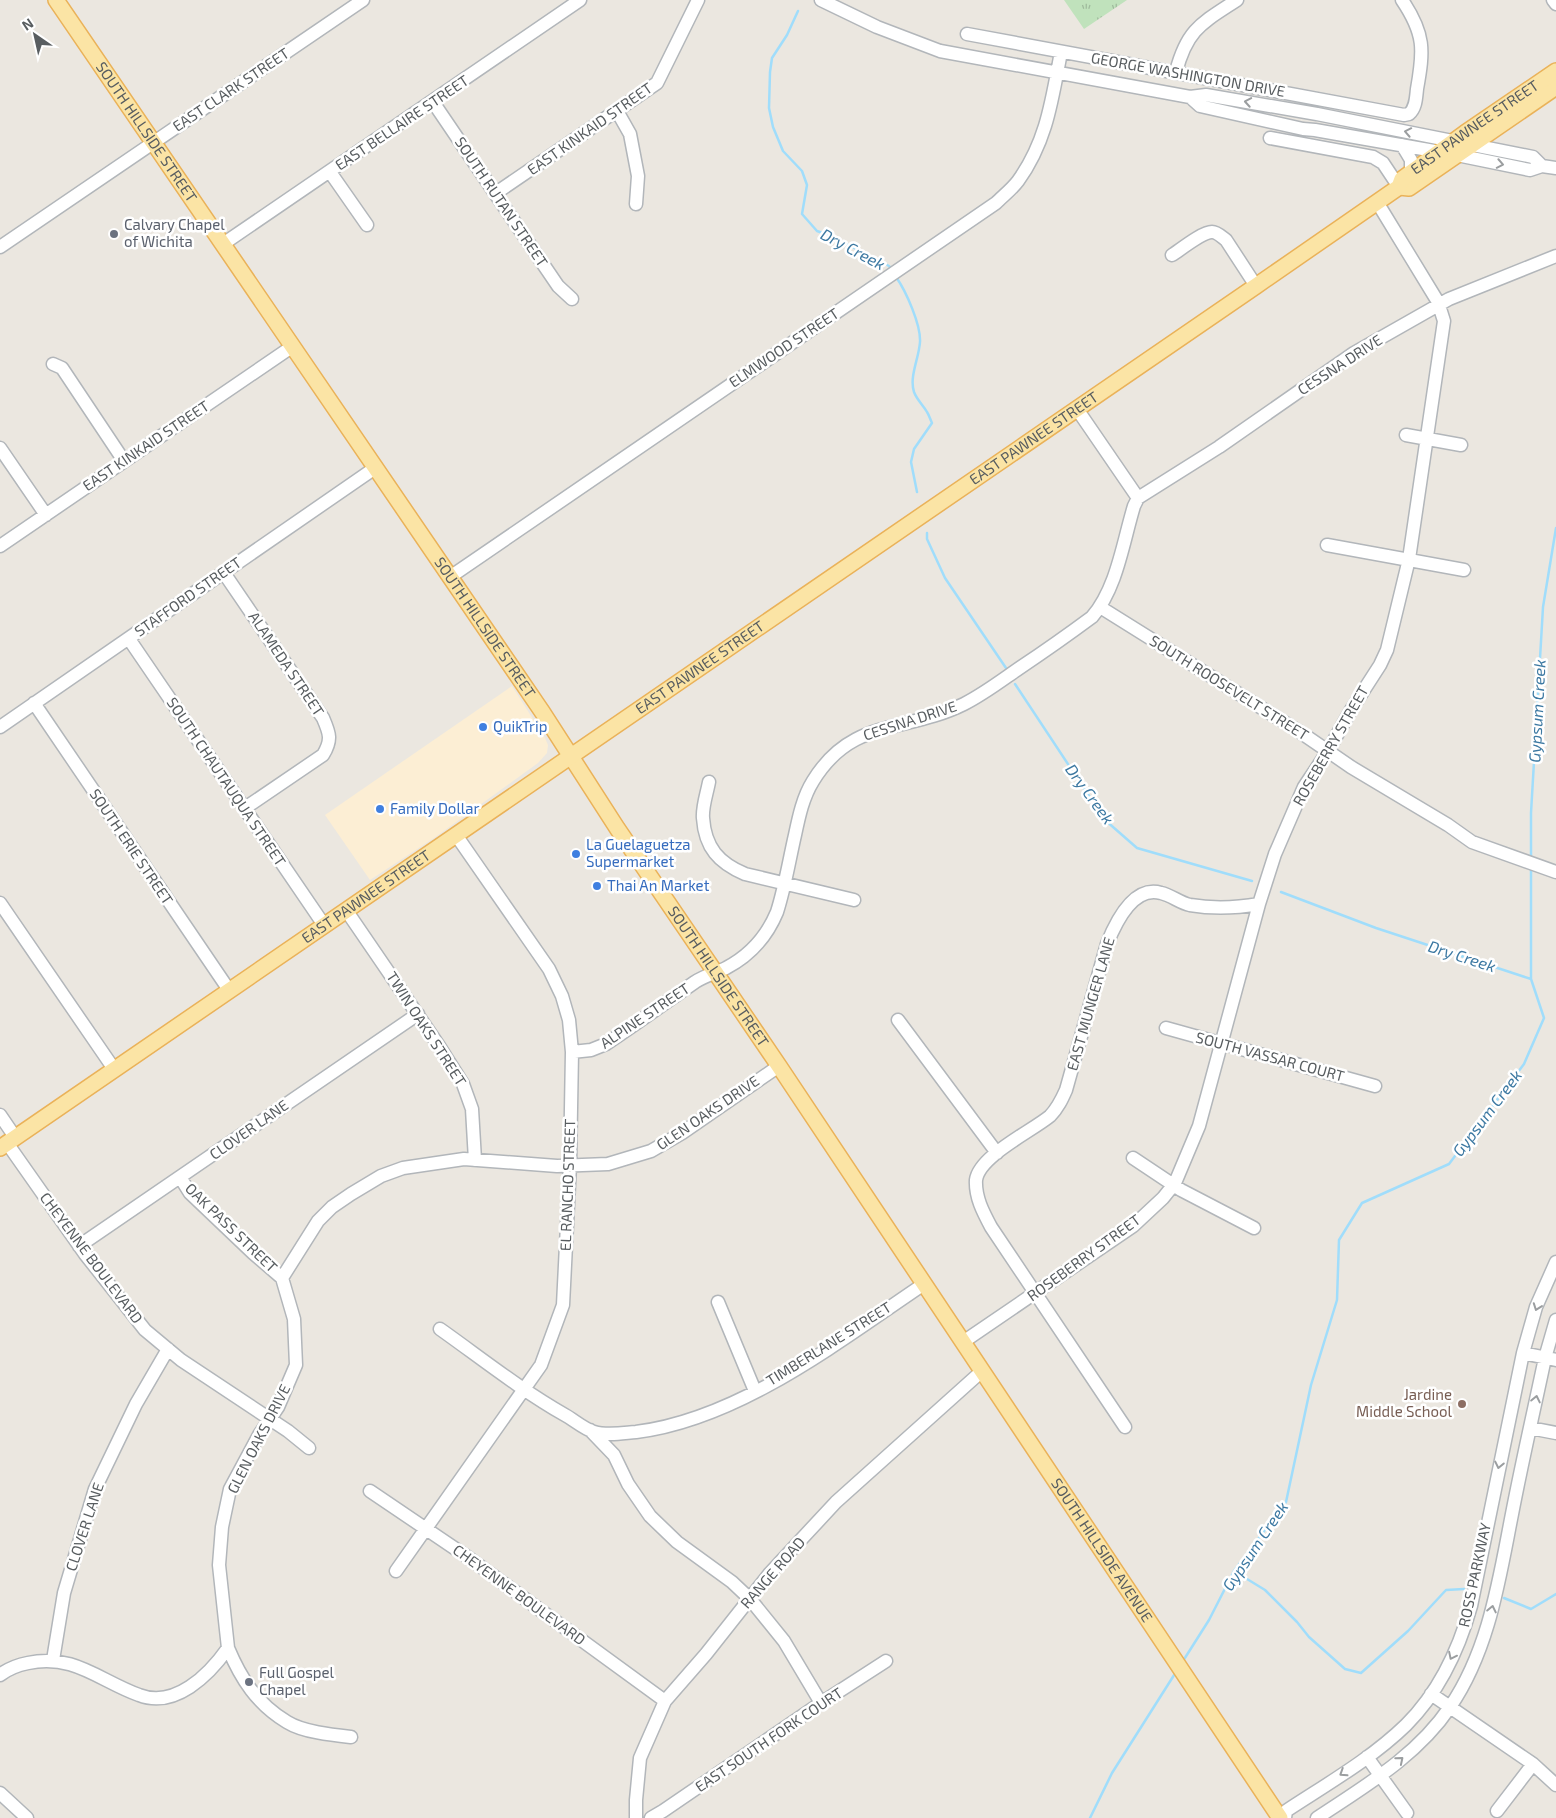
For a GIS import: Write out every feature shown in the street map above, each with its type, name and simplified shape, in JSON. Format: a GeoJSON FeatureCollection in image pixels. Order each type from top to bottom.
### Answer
{"type":"FeatureCollection","features":[{"type":"Feature","properties":{"kind":"main road","name":"SOUTH HILLSIDE STREET"},"geometry":{"type":"LineString","coordinates":[[56,0],[450,577],[924,1284]]}},
{"type":"Feature","properties":{"kind":"main road","name":"EAST PAWNEE STREET"},"geometry":{"type":"LineString","coordinates":[[7,1143],[1377,202],[1399,188],[1408,188],[1456,148],[1556,71]]}},
{"type":"Feature","properties":{"kind":"main road","name":"EAST PAWNEE STREET"},"geometry":{"type":"LineString","coordinates":[[1399,188],[1402,179],[1441,152],[1471,145],[1556,87]]}},
{"type":"Feature","properties":{"kind":"main road","name":"SOUTH HILLSIDE AVENUE"},"geometry":{"type":"LineString","coordinates":[[924,1284],[1280,1818]]}},
{"type":"Feature","properties":{"kind":"street","name":"EAST CLARK STREET"},"geometry":{"type":"LineString","coordinates":[[0,247],[363,0]]}},
{"type":"Feature","properties":{"kind":"street","name":"EAST BELLAIRE STREET"},"geometry":{"type":"LineString","coordinates":[[223,244],[580,0]]}},
{"type":"Feature","properties":{"kind":"street","name":"EAST KINKAID STREET"},"geometry":{"type":"LineString","coordinates":[[496,194],[657,83],[698,0]]}},
{"type":"Feature","properties":{"kind":"street"},"geometry":{"type":"LineString","coordinates":[[821,0],[877,27],[940,50],[1190,97],[1206,95],[1456,148],[1530,170],[1542,166],[1556,168]]}},
{"type":"Feature","properties":{"kind":"street"},"geometry":{"type":"LineString","coordinates":[[1176,72],[1181,54],[1191,35],[1205,22],[1237,0]]}},
{"type":"Feature","properties":{"kind":"street","name":"GEORGE WASHINGTON DRIVE"},"geometry":{"type":"LineString","coordinates":[[967,34],[1397,114],[1409,114],[1414,107],[1422,61],[1422,43],[1414,19],[1402,0]]}},
{"type":"Feature","properties":{"kind":"street"},"geometry":{"type":"LineString","coordinates":[[1553,0],[1556,4]]}},
{"type":"Feature","properties":{"kind":"street","name":"ELMWOOD STREET"},"geometry":{"type":"LineString","coordinates":[[450,577],[996,203],[1017,183],[1034,156],[1045,129],[1061,52]]}},
{"type":"Feature","properties":{"kind":"street"},"geometry":{"type":"LineString","coordinates":[[1190,97],[1200,106],[1303,129],[1441,152]]}},
{"type":"Feature","properties":{"kind":"street","name":"SOUTH RUTAN STREET"},"geometry":{"type":"LineString","coordinates":[[433,102],[558,286],[572,300]]}},
{"type":"Feature","properties":{"kind":"street"},"geometry":{"type":"LineString","coordinates":[[617,111],[630,134],[638,176],[636,204]]}},
{"type":"Feature","properties":{"kind":"street"},"geometry":{"type":"LineString","coordinates":[[1501,125],[1498,137],[1508,152]]}},
{"type":"Feature","properties":{"kind":"street"},"geometry":{"type":"LineString","coordinates":[[1270,138],[1378,159],[1383,163],[1399,188]]}},
{"type":"Feature","properties":{"kind":"street"},"geometry":{"type":"LineString","coordinates":[[1402,145],[1411,160],[1411,172]]}},
{"type":"Feature","properties":{"kind":"street"},"geometry":{"type":"LineString","coordinates":[[1471,145],[1532,156],[1542,166]]}},
{"type":"Feature","properties":{"kind":"street"},"geometry":{"type":"LineString","coordinates":[[330,172],[367,225]]}},
{"type":"Feature","properties":{"kind":"street","name":"ROSEBERRY STREET"},"geometry":{"type":"LineString","coordinates":[[963,1342],[1133,1226],[1163,1198],[1173,1185],[1199,1126],[1259,904],[1275,854],[1304,787],[1328,751],[1387,650],[1410,559],[1444,321],[1439,305],[1377,202]]}},
{"type":"Feature","properties":{"kind":"street"},"geometry":{"type":"LineString","coordinates":[[1172,255],[1205,235],[1211,232],[1215,233],[1226,240],[1256,286]]}},
{"type":"Feature","properties":{"kind":"street","name":"CESSNA DRIVE"},"geometry":{"type":"LineString","coordinates":[[1138,498],[1219,447],[1354,353],[1449,299],[1556,256]]}},
{"type":"Feature","properties":{"kind":"street","name":"EAST KINKAID STREET"},"geometry":{"type":"LineString","coordinates":[[0,546],[292,346]]}},
{"type":"Feature","properties":{"kind":"street"},"geometry":{"type":"LineString","coordinates":[[54,364],[62,368],[124,461]]}},
{"type":"Feature","properties":{"kind":"street"},"geometry":{"type":"LineString","coordinates":[[1077,409],[1138,498],[1110,590],[1100,608]]}},
{"type":"Feature","properties":{"kind":"street"},"geometry":{"type":"LineString","coordinates":[[1406,435],[1461,445]]}},
{"type":"Feature","properties":{"kind":"street"},"geometry":{"type":"LineString","coordinates":[[0,448],[46,515]]}},
{"type":"Feature","properties":{"kind":"street","name":"STAFFORD STREET"},"geometry":{"type":"LineString","coordinates":[[0,727],[376,468]]}},
{"type":"Feature","properties":{"kind":"street"},"geometry":{"type":"LineString","coordinates":[[1327,545],[1464,570]]}},
{"type":"Feature","properties":{"kind":"street","name":"ALAMEDA STREET"},"geometry":{"type":"LineString","coordinates":[[224,573],[323,718],[330,737],[329,745],[323,755],[245,808]]}},
{"type":"Feature","properties":{"kind":"street","name":"CESSNA DRIVE"},"geometry":{"type":"LineString","coordinates":[[715,972],[748,952],[763,937],[772,923],[777,912],[784,884],[798,818],[808,790],[830,758],[840,748],[873,731],[936,715],[974,699],[1092,617],[1100,608]]}},
{"type":"Feature","properties":{"kind":"street","name":"SOUTH ROOSEVELT STREET"},"geometry":{"type":"LineString","coordinates":[[1100,608],[1292,727],[1352,767],[1448,825],[1472,842],[1556,872]]}},
{"type":"Feature","properties":{"kind":"street","name":"SOUTH CHAUTAUQUA STREET"},"geometry":{"type":"LineString","coordinates":[[129,639],[324,925]]}},
{"type":"Feature","properties":{"kind":"street","name":"SOUTH ERIE STREET"},"geometry":{"type":"LineString","coordinates":[[34,703],[229,990]]}},
{"type":"Feature","properties":{"kind":"street"},"geometry":{"type":"LineString","coordinates":[[709,782],[703,816],[708,840],[717,857],[729,867],[745,874],[854,900]]}},
{"type":"Feature","properties":{"kind":"street","name":"EL RANCHO STREET"},"geometry":{"type":"LineString","coordinates":[[396,1571],[541,1365],[563,1305],[570,1165],[572,1052],[567,1012],[562,996],[549,969],[456,835]]}},
{"type":"Feature","properties":{"kind":"street","name":"EAST MUNGER LANE"},"geometry":{"type":"LineString","coordinates":[[1125,1427],[991,1227],[980,1205],[976,1189],[976,1178],[989,1159],[1032,1129],[1059,1106],[1066,1090],[1107,944],[1116,922],[1131,904],[1143,894],[1160,892],[1187,904],[1215,908],[1259,904]]}},
{"type":"Feature","properties":{"kind":"street"},"geometry":{"type":"LineString","coordinates":[[0,903],[114,1069]]}},
{"type":"Feature","properties":{"kind":"street","name":"TWIN OAKS STREET"},"geometry":{"type":"LineString","coordinates":[[346,910],[418,1014],[463,1084],[469,1096],[472,1109],[475,1160]]}},
{"type":"Feature","properties":{"kind":"street","name":"ALPINE STREET"},"geometry":{"type":"LineString","coordinates":[[572,1052],[591,1050],[606,1044],[695,982],[715,972]]}},
{"type":"Feature","properties":{"kind":"street","name":"CLOVER LANE"},"geometry":{"type":"LineString","coordinates":[[79,1246],[418,1014]]}},
{"type":"Feature","properties":{"kind":"street"},"geometry":{"type":"LineString","coordinates":[[898,1020],[997,1153]]}},
{"type":"Feature","properties":{"kind":"street","name":"SOUTH VASSAR COURT"},"geometry":{"type":"LineString","coordinates":[[1166,1028],[1375,1086]]}},
{"type":"Feature","properties":{"kind":"street","name":"GLEN OAKS DRIVE"},"geometry":{"type":"LineString","coordinates":[[351,1737],[325,1735],[288,1723],[259,1700],[239,1675],[228,1648],[220,1564],[222,1527],[230,1489],[259,1435],[278,1407],[296,1365],[294,1319],[282,1278],[318,1221],[351,1194],[381,1176],[403,1168],[464,1159],[570,1165],[608,1164],[651,1151],[682,1133],[779,1066]]}},
{"type":"Feature","properties":{"kind":"street","name":"CHEYENNE BOULEVARD"},"geometry":{"type":"LineString","coordinates":[[0,1116],[7,1143],[79,1246],[145,1330],[181,1360],[309,1448]]}},
{"type":"Feature","properties":{"kind":"street"},"geometry":{"type":"LineString","coordinates":[[1133,1158],[1173,1185],[1254,1228]]}},
{"type":"Feature","properties":{"kind":"street","name":"OAK PASS STREET"},"geometry":{"type":"LineString","coordinates":[[180,1177],[190,1192],[253,1253],[282,1278]]}},
{"type":"Feature","properties":{"kind":"street","name":"ROSS PARKWAY"},"geometry":{"type":"LineString","coordinates":[[1285,1818],[1286,1811],[1367,1758],[1407,1724],[1431,1694],[1456,1649],[1471,1606],[1523,1353],[1536,1307],[1556,1262]]}},
{"type":"Feature","properties":{"kind":"street","name":"TIMBERLANE STREET"},"geometry":{"type":"LineString","coordinates":[[440,1329],[543,1402],[594,1432],[613,1434],[678,1424],[712,1412],[811,1360],[924,1284]]}},
{"type":"Feature","properties":{"kind":"street"},"geometry":{"type":"LineString","coordinates":[[718,1302],[755,1391]]}},
{"type":"Feature","properties":{"kind":"street","name":"ROSS PARKWAY"},"geometry":{"type":"LineString","coordinates":[[1317,1818],[1380,1776],[1421,1741],[1450,1708],[1472,1667],[1490,1622],[1530,1428],[1551,1359],[1556,1320]]}},
{"type":"Feature","properties":{"kind":"street","name":"CLOVER LANE"},"geometry":{"type":"LineString","coordinates":[[52,1660],[64,1592],[95,1490],[136,1404],[168,1349]]}},
{"type":"Feature","properties":{"kind":"street"},"geometry":{"type":"LineString","coordinates":[[1523,1353],[1551,1359]]}},
{"type":"Feature","properties":{"kind":"street","name":"RANGE ROAD"},"geometry":{"type":"LineString","coordinates":[[636,1818],[640,1758],[665,1701],[706,1654],[770,1573],[836,1502],[982,1371]]}},
{"type":"Feature","properties":{"kind":"street"},"geometry":{"type":"LineString","coordinates":[[589,1428],[614,1455],[628,1484],[650,1516],[677,1542],[732,1582],[750,1599],[784,1641],[821,1703]]}},
{"type":"Feature","properties":{"kind":"street"},"geometry":{"type":"LineString","coordinates":[[1530,1428],[1556,1433]]}},
{"type":"Feature","properties":{"kind":"street","name":"CHEYENNE BOULEVARD"},"geometry":{"type":"LineString","coordinates":[[370,1491],[426,1529],[665,1701]]}},
{"type":"Feature","properties":{"kind":"street"},"geometry":{"type":"LineString","coordinates":[[0,1675],[16,1666],[40,1660],[52,1660],[79,1666],[141,1696],[154,1698],[173,1695],[188,1688],[215,1666],[228,1648]]}},
{"type":"Feature","properties":{"kind":"street","name":"EAST SOUTH FORK COURT"},"geometry":{"type":"LineString","coordinates":[[651,1818],[886,1661]]}},
{"type":"Feature","properties":{"kind":"street"},"geometry":{"type":"LineString","coordinates":[[1431,1694],[1533,1764],[1556,1785]]}},
{"type":"Feature","properties":{"kind":"street"},"geometry":{"type":"LineString","coordinates":[[1367,1758],[1407,1813]]}},
{"type":"Feature","properties":{"kind":"street"},"geometry":{"type":"LineString","coordinates":[[1497,1811],[1533,1764]]}},
{"type":"Feature","properties":{"kind":"street"},"geometry":{"type":"LineString","coordinates":[[0,1793],[27,1818]]}},
{"type":"Feature","properties":{"kind":"shaded area"},"geometry":{"type":"Polygon","coordinates":[[[512,686],[545,738],[548,745],[547,753],[538,763],[434,838],[370,880],[325,815],[512,686]]]}},
{"type":"Feature","properties":{"kind":"green space"},"geometry":{"type":"Polygon","coordinates":[[[1064,0],[1127,0],[1084,29],[1064,0]]]}},
{"type":"Feature","properties":{"kind":"waterway","name":"Dry Creek"},"geometry":{"type":"LineString","coordinates":[[798,11],[787,35],[772,58],[769,108],[773,127],[783,151],[802,171],[807,185],[802,214],[817,231],[831,236],[889,266],[892,270]]}},
{"type":"Feature","properties":{"kind":"waterway","name":"Dry Creek"},"geometry":{"type":"LineString","coordinates":[[896,277],[912,308],[920,335],[913,380],[914,392],[928,413],[932,423],[914,449],[911,462],[917,492]]}},
{"type":"Feature","properties":{"kind":"waterway","name":"Gypsum Creek"},"geometry":{"type":"LineString","coordinates":[[1531,858],[1531,813],[1543,607],[1556,528]]}},
{"type":"Feature","properties":{"kind":"waterway","name":"Dry Creek"},"geometry":{"type":"LineString","coordinates":[[927,533],[927,539],[945,578],[1006,668]]}},
{"type":"Feature","properties":{"kind":"waterway","name":"Dry Creek"},"geometry":{"type":"LineString","coordinates":[[1015,684],[1105,820],[1137,848],[1252,881]]}},
{"type":"Feature","properties":{"kind":"waterway","name":"Gypsum Creek"},"geometry":{"type":"LineString","coordinates":[[1183,1661],[1209,1620],[1234,1571],[1286,1502],[1311,1385],[1337,1300],[1339,1240],[1362,1203],[1449,1164],[1524,1064],[1544,1018],[1531,979],[1531,868]]}},
{"type":"Feature","properties":{"kind":"waterway","name":"Dry Creek"},"geometry":{"type":"LineString","coordinates":[[1281,892],[1376,928],[1531,979]]}},
{"type":"Feature","properties":{"kind":"waterway"},"geometry":{"type":"LineString","coordinates":[[1234,1571],[1265,1590],[1309,1637],[1345,1669],[1361,1673],[1408,1631],[1446,1590],[1464,1589]]}},
{"type":"Feature","properties":{"kind":"waterway"},"geometry":{"type":"LineString","coordinates":[[1504,1598],[1531,1609],[1556,1594]]}},
{"type":"Feature","properties":{"kind":"waterway","name":"Gypsum Creek"},"geometry":{"type":"LineString","coordinates":[[1090,1818],[1112,1773],[1176,1672]]}},
{"type":"Feature","properties":{"kind":"place","name":"Calvary Chapel of Wichita"},"geometry":{"type":"Point","coordinates":[114,234]}},
{"type":"Feature","properties":{"kind":"place","name":"QuikTrip"},"geometry":{"type":"Point","coordinates":[483,727]}},
{"type":"Feature","properties":{"kind":"place","name":"Family Dollar"},"geometry":{"type":"Point","coordinates":[380,809]}},
{"type":"Feature","properties":{"kind":"place","name":"La Guelaguetza Supermarket"},"geometry":{"type":"Point","coordinates":[576,854]}},
{"type":"Feature","properties":{"kind":"place","name":"Thai An Market"},"geometry":{"type":"Point","coordinates":[597,886]}},
{"type":"Feature","properties":{"kind":"place","name":"Jardine Middle School"},"geometry":{"type":"Point","coordinates":[1462,1404]}},
{"type":"Feature","properties":{"kind":"place","name":"Full Gospel Chapel"},"geometry":{"type":"Point","coordinates":[249,1682]}}]}
